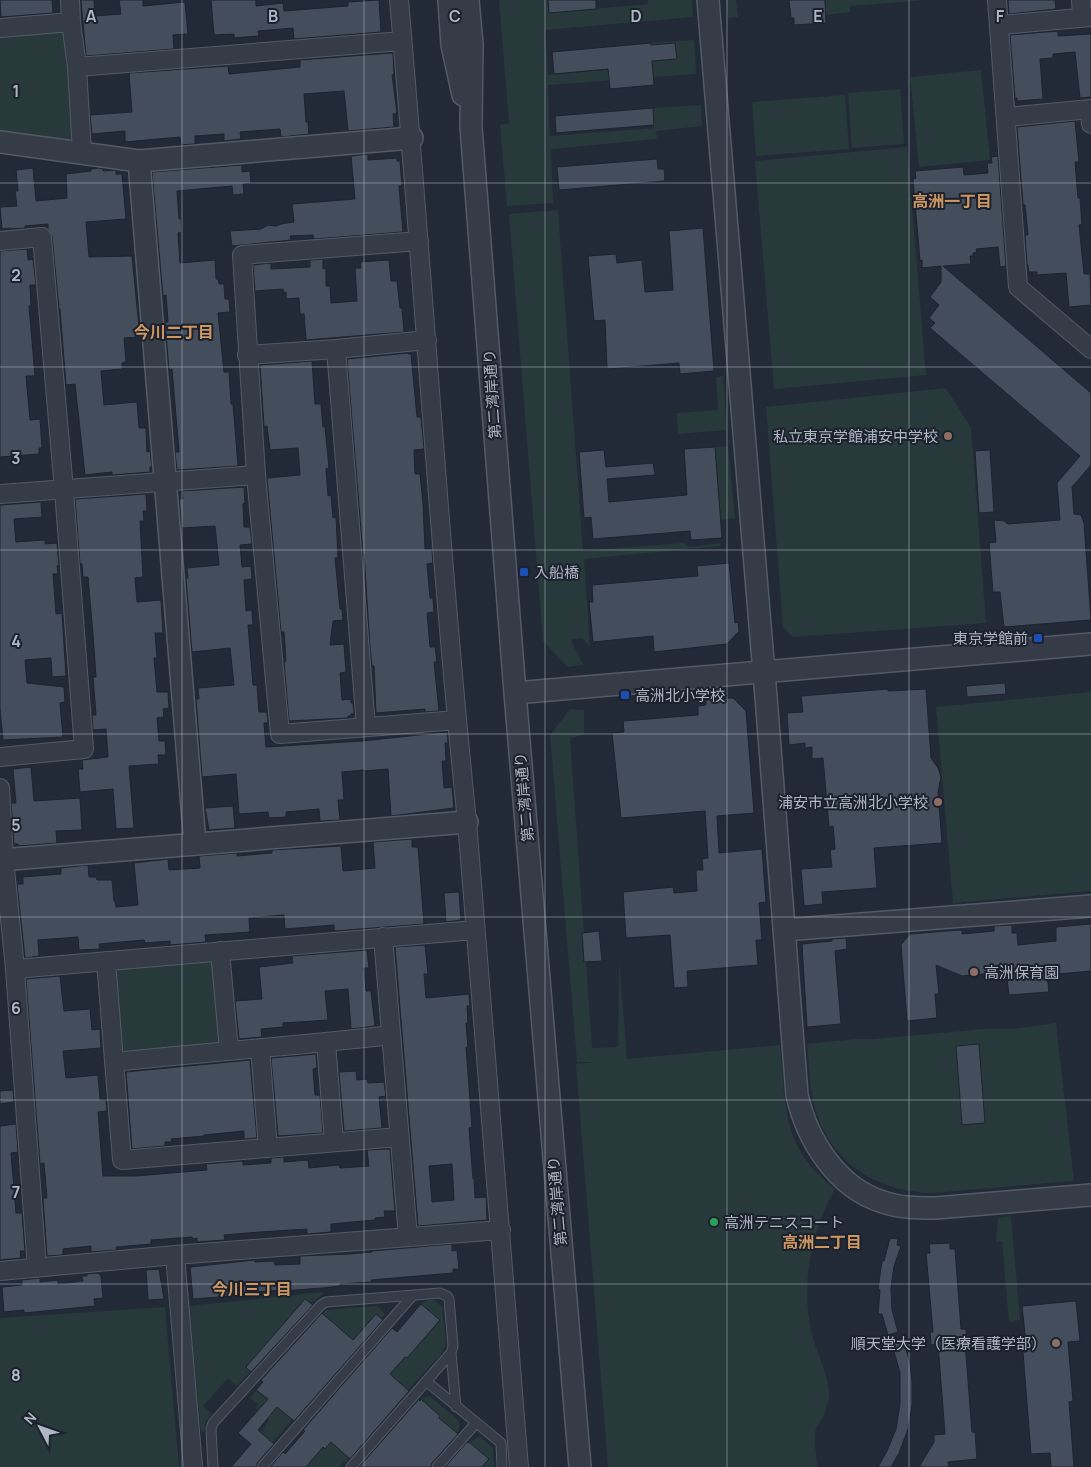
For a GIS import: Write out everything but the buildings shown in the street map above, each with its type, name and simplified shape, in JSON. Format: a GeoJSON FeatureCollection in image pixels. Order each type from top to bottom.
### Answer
{"type":"FeatureCollection","features":[{"type":"Feature","properties":{"kind":"street"},"geometry":{"type":"LineString","coordinates":[[70,0],[77,67],[82,152]]}},
{"type":"Feature","properties":{"kind":"street"},"geometry":{"type":"LineString","coordinates":[[399,0],[412,138],[457,720],[467,822],[519,1467]]}},
{"type":"Feature","properties":{"kind":"street","name":"第二湾岸通り"},"geometry":{"type":"LineString","coordinates":[[449,0],[452,45],[471,127]]}},
{"type":"Feature","properties":{"kind":"street","name":"第二湾岸通り"},"geometry":{"type":"LineString","coordinates":[[468,0],[472,44],[471,127],[515,693],[580,1467]]}},
{"type":"Feature","properties":{"kind":"street"},"geometry":{"type":"LineString","coordinates":[[708,0],[797,1096],[801,1114],[812,1139],[824,1157],[843,1178],[862,1194],[883,1202],[914,1208],[936,1208],[1091,1195]]}},
{"type":"Feature","properties":{"kind":"street"},"geometry":{"type":"LineString","coordinates":[[997,0],[1018,287],[1091,349]]}},
{"type":"Feature","properties":{"kind":"street"},"geometry":{"type":"LineString","coordinates":[[1000,25],[1084,11]]}},
{"type":"Feature","properties":{"kind":"street"},"geometry":{"type":"LineString","coordinates":[[0,28],[71,22]]}},
{"type":"Feature","properties":{"kind":"street"},"geometry":{"type":"LineString","coordinates":[[77,67],[402,41]]}},
{"type":"Feature","properties":{"kind":"street"},"geometry":{"type":"LineString","coordinates":[[1007,117],[1091,114]]}},
{"type":"Feature","properties":{"kind":"street"},"geometry":{"type":"LineString","coordinates":[[0,142],[139,161],[412,138]]}},
{"type":"Feature","properties":{"kind":"street"},"geometry":{"type":"LineString","coordinates":[[139,161],[195,844]]}},
{"type":"Feature","properties":{"kind":"street"},"geometry":{"type":"LineString","coordinates":[[0,241],[42,236],[84,749],[0,757]]}},
{"type":"Feature","properties":{"kind":"street"},"geometry":{"type":"LineString","coordinates":[[419,241],[242,255],[256,475],[280,734],[457,720]]}},
{"type":"Feature","properties":{"kind":"street"},"geometry":{"type":"LineString","coordinates":[[247,355],[427,340]]}},
{"type":"Feature","properties":{"kind":"street"},"geometry":{"type":"LineString","coordinates":[[336,349],[366,727]]}},
{"type":"Feature","properties":{"kind":"street"},"geometry":{"type":"LineString","coordinates":[[0,494],[256,475]]}},
{"type":"Feature","properties":{"kind":"street"},"geometry":{"type":"LineString","coordinates":[[515,693],[1091,644]]}},
{"type":"Feature","properties":{"kind":"street"},"geometry":{"type":"LineString","coordinates":[[0,788],[2,859],[15,968],[37,1268]]}},
{"type":"Feature","properties":{"kind":"street"},"geometry":{"type":"LineString","coordinates":[[2,859],[467,822]]}},
{"type":"Feature","properties":{"kind":"street"},"geometry":{"type":"LineString","coordinates":[[784,930],[1091,906]]}},
{"type":"Feature","properties":{"kind":"street"},"geometry":{"type":"LineString","coordinates":[[15,968],[475,930]]}},
{"type":"Feature","properties":{"kind":"street"},"geometry":{"type":"LineString","coordinates":[[384,937],[408,1237]]}},
{"type":"Feature","properties":{"kind":"street"},"geometry":{"type":"LineString","coordinates":[[220,951],[230,1050]]}},
{"type":"Feature","properties":{"kind":"street"},"geometry":{"type":"LineString","coordinates":[[106,960],[122,1160],[399,1137]]}},
{"type":"Feature","properties":{"kind":"street"},"geometry":{"type":"LineString","coordinates":[[114,1062],[230,1050],[326,1043],[391,1035]]}},
{"type":"Feature","properties":{"kind":"street"},"geometry":{"type":"LineString","coordinates":[[326,1043],[334,1142]]}},
{"type":"Feature","properties":{"kind":"street"},"geometry":{"type":"LineString","coordinates":[[260,1048],[268,1148]]}},
{"type":"Feature","properties":{"kind":"street"},"geometry":{"type":"LineString","coordinates":[[0,1271],[500,1230]]}},
{"type":"Feature","properties":{"kind":"street"},"geometry":{"type":"LineString","coordinates":[[175,1256],[192,1467]]}},
{"type":"Feature","properties":{"kind":"lane"},"geometry":{"type":"LineString","coordinates":[[213,1467],[211,1429],[213,1423],[321,1304],[326,1302],[440,1293],[448,1298],[456,1406]]}},
{"type":"Feature","properties":{"kind":"lane"},"geometry":{"type":"LineString","coordinates":[[262,1467],[413,1295]]}},
{"type":"Feature","properties":{"kind":"lane"},"geometry":{"type":"LineString","coordinates":[[351,1467],[451,1353]]}},
{"type":"Feature","properties":{"kind":"lane"},"geometry":{"type":"LineString","coordinates":[[426,1381],[501,1443],[502,1467]]}},
{"type":"Feature","properties":{"kind":"lane"},"geometry":{"type":"LineString","coordinates":[[437,1467],[476,1423]]}},
{"type":"Feature","properties":{"kind":"shaded area"},"geometry":{"type":"Polygon","coordinates":[[[499,0],[548,0],[549,13],[648,4],[648,0],[692,0],[693,17],[545,30],[548,75],[652,66],[651,43],[694,40],[696,74],[548,85],[550,136],[654,128],[653,108],[701,105],[702,126],[656,131],[657,139],[551,149],[553,203],[507,206],[500,125],[509,123],[499,0]]]}},
{"type":"Feature","properties":{"kind":"shaded area"},"geometry":{"type":"Polygon","coordinates":[[[726,0],[736,0],[738,17],[728,18],[726,0]]]}},
{"type":"Feature","properties":{"kind":"shaded area"},"geometry":{"type":"Polygon","coordinates":[[[825,0],[926,0],[850,6],[850,12],[826,15],[825,0]]]}},
{"type":"Feature","properties":{"kind":"shaded area"},"geometry":{"type":"Polygon","coordinates":[[[58,29],[64,35],[73,136],[68,143],[0,133],[0,34],[58,29]]]}},
{"type":"Feature","properties":{"kind":"shaded area"},"geometry":{"type":"Polygon","coordinates":[[[981,70],[990,160],[919,167],[910,77],[981,70]]]}},
{"type":"Feature","properties":{"kind":"shaded area"},"geometry":{"type":"Polygon","coordinates":[[[900,89],[904,144],[852,148],[848,93],[900,89]]]}},
{"type":"Feature","properties":{"kind":"shaded area"},"geometry":{"type":"Polygon","coordinates":[[[845,95],[849,149],[756,156],[752,102],[845,95]]]}},
{"type":"Feature","properties":{"kind":"shaded area"},"geometry":{"type":"Polygon","coordinates":[[[907,147],[926,375],[774,389],[755,161],[907,147]]]}},
{"type":"Feature","properties":{"kind":"shaded area"},"geometry":{"type":"Polygon","coordinates":[[[558,210],[583,551],[684,543],[690,547],[721,543],[720,546],[584,559],[590,647],[582,638],[571,640],[583,665],[568,667],[543,641],[509,214],[558,210]]]}},
{"type":"Feature","properties":{"kind":"shaded area"},"geometry":{"type":"Polygon","coordinates":[[[723,376],[727,430],[678,434],[677,413],[718,410],[716,377],[723,376]]]}},
{"type":"Feature","properties":{"kind":"shaded area"},"geometry":{"type":"Polygon","coordinates":[[[946,388],[971,428],[986,623],[793,637],[783,627],[766,407],[946,388]]]}},
{"type":"Feature","properties":{"kind":"shaded area"},"geometry":{"type":"Polygon","coordinates":[[[728,446],[735,518],[721,520],[715,447],[728,446]]]}},
{"type":"Feature","properties":{"kind":"shaded area"},"geometry":{"type":"Polygon","coordinates":[[[1091,692],[1091,891],[953,903],[936,707],[1091,692]]]}},
{"type":"Feature","properties":{"kind":"shaded area"},"geometry":{"type":"Polygon","coordinates":[[[570,709],[584,710],[584,735],[570,738],[592,1048],[618,1047],[619,957],[627,1059],[780,1045],[785,1102],[791,1130],[806,1160],[835,1189],[814,1241],[808,1279],[807,1297],[812,1334],[827,1378],[829,1393],[826,1408],[815,1432],[817,1467],[608,1467],[576,1064],[594,1062],[577,1062],[550,735],[570,709]]]}},
{"type":"Feature","properties":{"kind":"shaded area"},"geometry":{"type":"Polygon","coordinates":[[[211,960],[217,965],[223,1038],[217,1044],[127,1053],[119,1045],[114,974],[122,967],[211,960]]]}},
{"type":"Feature","properties":{"kind":"shaded area"},"geometry":{"type":"Polygon","coordinates":[[[1056,1023],[1074,1181],[931,1193],[909,1191],[870,1177],[853,1166],[838,1152],[826,1135],[812,1094],[807,1044],[984,1029],[1013,1029],[1056,1023]]]}},
{"type":"Feature","properties":{"kind":"shaded area"},"geometry":{"type":"Polygon","coordinates":[[[1011,1216],[1020,1320],[1009,1322],[1002,1241],[996,1242],[998,1218],[1011,1216]]]}},
{"type":"Feature","properties":{"kind":"shaded area"},"geometry":{"type":"Polygon","coordinates":[[[323,1292],[322,1295],[310,1303],[305,1300],[246,1367],[251,1371],[237,1386],[228,1378],[203,1406],[212,1414],[206,1421],[204,1431],[201,1432],[189,1306],[323,1292]]]}},
{"type":"Feature","properties":{"kind":"shaded area"},"geometry":{"type":"Polygon","coordinates":[[[428,1300],[434,1300],[442,1307],[446,1344],[441,1354],[408,1390],[403,1386],[344,1453],[349,1458],[339,1467],[306,1467],[312,1460],[308,1434],[325,1448],[391,1373],[390,1344],[407,1358],[440,1320],[421,1304],[428,1300]]]}},
{"type":"Feature","properties":{"kind":"shaded area"},"geometry":{"type":"Polygon","coordinates":[[[377,1306],[385,1314],[381,1318],[376,1314],[288,1416],[292,1420],[272,1443],[261,1433],[269,1420],[256,1409],[257,1404],[250,1398],[256,1390],[275,1406],[326,1310],[377,1306]]]}},
{"type":"Feature","properties":{"kind":"shaded area"},"geometry":{"type":"Polygon","coordinates":[[[165,1307],[179,1467],[0,1467],[0,1318],[165,1307]]]}},
{"type":"Feature","properties":{"kind":"shaded area"},"geometry":{"type":"Polygon","coordinates":[[[428,1396],[457,1419],[460,1425],[457,1433],[396,1467],[440,1416],[421,1399],[428,1396]]]}},
{"type":"Feature","properties":{"kind":"shaded area"},"geometry":{"type":"Polygon","coordinates":[[[481,1437],[493,1448],[494,1467],[482,1467],[489,1459],[470,1443],[476,1438],[481,1437]]]}},
{"type":"Feature","properties":{"kind":"place","name":"私立東京学館浦安中学校"},"geometry":{"type":"Point","coordinates":[948,436]}},
{"type":"Feature","properties":{"kind":"place","name":"入船橋"},"geometry":{"type":"Point","coordinates":[524,572]}},
{"type":"Feature","properties":{"kind":"place","name":"東京学館前"},"geometry":{"type":"Point","coordinates":[1038,638]}},
{"type":"Feature","properties":{"kind":"place","name":"高洲北小学校"},"geometry":{"type":"Point","coordinates":[625,695]}},
{"type":"Feature","properties":{"kind":"place","name":"浦安市立高洲北小学校"},"geometry":{"type":"Point","coordinates":[938,802]}},
{"type":"Feature","properties":{"kind":"place","name":"高洲保育園"},"geometry":{"type":"Point","coordinates":[974,972]}},
{"type":"Feature","properties":{"kind":"place","name":"高洲テニスコート"},"geometry":{"type":"Point","coordinates":[714,1222]}},
{"type":"Feature","properties":{"kind":"place","name":"順天堂大学（医療看護学部）"},"geometry":{"type":"Point","coordinates":[1056,1343]}},
{"type":"Feature","properties":{"kind":"district","name":"高洲一丁目"},"geometry":{"type":"Point","coordinates":[952,201]}},
{"type":"Feature","properties":{"kind":"district","name":"今川二丁目"},"geometry":{"type":"Point","coordinates":[174,332]}},
{"type":"Feature","properties":{"kind":"district","name":"高洲二丁目"},"geometry":{"type":"Point","coordinates":[822,1242]}},
{"type":"Feature","properties":{"kind":"district","name":"今川三丁目"},"geometry":{"type":"Point","coordinates":[252,1289]}}]}
